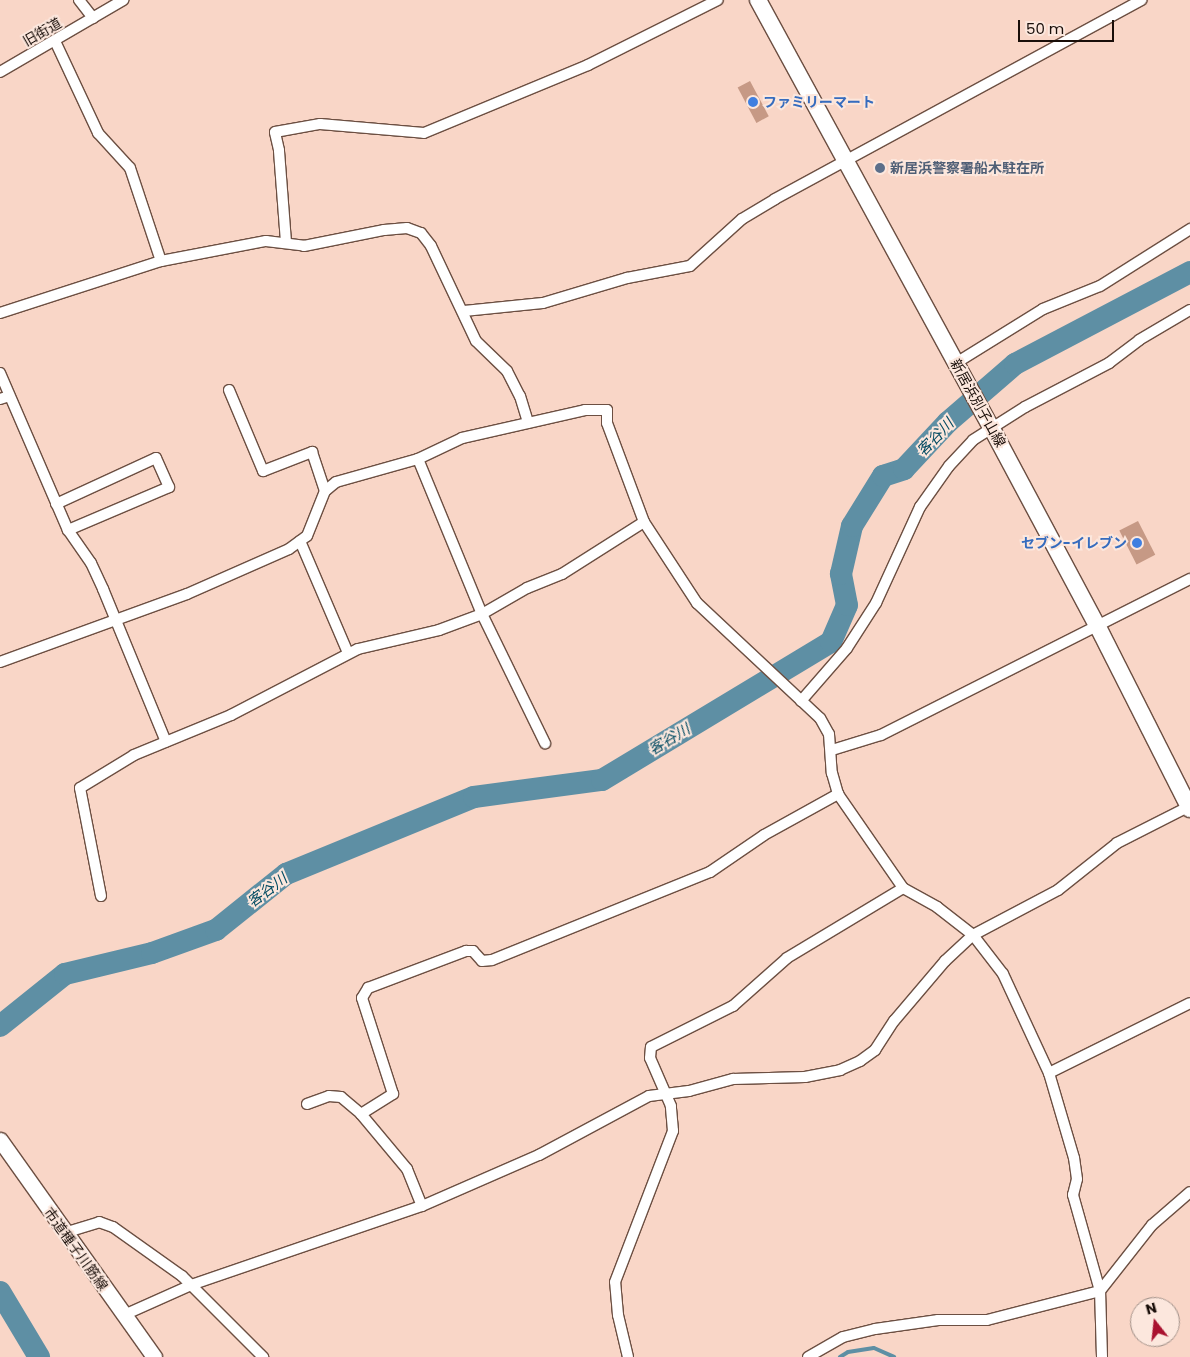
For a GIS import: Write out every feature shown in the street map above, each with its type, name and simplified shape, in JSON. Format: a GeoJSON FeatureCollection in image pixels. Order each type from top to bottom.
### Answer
{"type":"FeatureCollection","features":[{"type":"Feature","properties":{"kind":"main road","name":"新居浜別子山線"},"geometry":{"type":"LineString","coordinates":[[758,0],[989,422],[1098,627],[1190,807]]}},
{"type":"Feature","properties":{"kind":"street"},"geometry":{"type":"LineString","coordinates":[[79,0],[93,18]]}},
{"type":"Feature","properties":{"kind":"street","name":"旧街道"},"geometry":{"type":"LineString","coordinates":[[0,72],[123,0]]}},
{"type":"Feature","properties":{"kind":"street"},"geometry":{"type":"LineString","coordinates":[[286,242],[279,150],[275,132],[320,124],[424,133],[588,65],[718,0]]}},
{"type":"Feature","properties":{"kind":"street"},"geometry":{"type":"LineString","coordinates":[[464,311],[543,303],[627,278],[690,266],[742,220],[847,163],[1125,3],[1142,0]]}},
{"type":"Feature","properties":{"kind":"street"},"geometry":{"type":"LineString","coordinates":[[55,41],[98,133],[130,168],[161,260]]}},
{"type":"Feature","properties":{"kind":"street"},"geometry":{"type":"LineString","coordinates":[[0,313],[161,260],[266,241],[319,245],[384,230],[407,228],[421,233],[431,246],[452,295],[464,311],[476,341],[506,371],[520,396],[528,423]]}},
{"type":"Feature","properties":{"kind":"street"},"geometry":{"type":"LineString","coordinates":[[958,366],[1043,309],[1100,286],[1190,229]]}},
{"type":"Feature","properties":{"kind":"street"},"geometry":{"type":"LineString","coordinates":[[800,699],[847,648],[876,603],[920,507],[949,466],[989,422],[1109,363],[1139,340],[1190,310]]}},
{"type":"Feature","properties":{"kind":"street"},"geometry":{"type":"LineString","coordinates":[[0,374],[5,397],[68,530],[91,563],[166,742]]}},
{"type":"Feature","properties":{"kind":"street"},"geometry":{"type":"LineString","coordinates":[[229,390],[264,471],[312,452],[325,491]]}},
{"type":"Feature","properties":{"kind":"street"},"geometry":{"type":"LineString","coordinates":[[0,662],[187,594],[289,549],[307,536],[325,491],[336,482],[418,459],[462,438],[585,410],[607,410],[607,423],[644,522],[696,603],[820,718],[829,734],[832,750],[832,773],[838,794],[903,888],[937,907],[973,935],[1003,974],[1049,1072],[1074,1158],[1077,1179],[1073,1195],[1100,1291],[1102,1357]]}},
{"type":"Feature","properties":{"kind":"street"},"geometry":{"type":"LineString","coordinates":[[56,504],[156,458],[170,487],[68,530]]}},
{"type":"Feature","properties":{"kind":"street"},"geometry":{"type":"LineString","coordinates":[[418,459],[482,614],[545,743]]}},
{"type":"Feature","properties":{"kind":"street"},"geometry":{"type":"LineString","coordinates":[[101,896],[80,788],[134,755],[231,715],[348,653],[396,637],[439,630],[482,614],[527,588],[562,574],[644,522]]}},
{"type":"Feature","properties":{"kind":"street"},"geometry":{"type":"LineString","coordinates":[[300,541],[348,653]]}},
{"type":"Feature","properties":{"kind":"street"},"geometry":{"type":"LineString","coordinates":[[832,750],[881,735],[995,675],[1098,627],[1190,579]]}},
{"type":"Feature","properties":{"kind":"street"},"geometry":{"type":"LineString","coordinates":[[361,1114],[393,1094],[362,998],[368,988],[466,950],[473,951],[482,960],[492,960],[710,872],[764,835],[838,794]]}},
{"type":"Feature","properties":{"kind":"street"},"geometry":{"type":"LineString","coordinates":[[124,1315],[191,1285],[422,1206],[538,1155],[648,1096],[667,1094],[733,1079],[805,1077],[840,1070],[860,1060],[874,1050],[939,968],[973,935],[1058,890],[1117,843],[1190,807]]}},
{"type":"Feature","properties":{"kind":"street"},"geometry":{"type":"LineString","coordinates":[[628,1357],[618,1315],[615,1282],[672,1131],[667,1094],[650,1058],[651,1047],[733,1006],[787,958],[903,888]]}},
{"type":"Feature","properties":{"kind":"street"},"geometry":{"type":"LineString","coordinates":[[1049,1072],[1190,1003]]}},
{"type":"Feature","properties":{"kind":"street"},"geometry":{"type":"LineString","coordinates":[[307,1104],[329,1096],[341,1097],[361,1114],[407,1169],[422,1206]]}},
{"type":"Feature","properties":{"kind":"street","name":"市道種子川筋線"},"geometry":{"type":"LineString","coordinates":[[0,1140],[64,1233],[154,1357]]}},
{"type":"Feature","properties":{"kind":"street"},"geometry":{"type":"LineString","coordinates":[[808,1357],[843,1337],[875,1329],[938,1320],[987,1320],[1100,1291],[1152,1225],[1190,1192]]}},
{"type":"Feature","properties":{"kind":"street"},"geometry":{"type":"LineString","coordinates":[[64,1233],[99,1222],[113,1227],[191,1285],[263,1357]]}},
{"type":"Feature","properties":{"kind":"building","name":"ファミリーマート"},"geometry":{"type":"Polygon","coordinates":[[[750,81],[769,116],[756,123],[738,88],[750,81]]]}},
{"type":"Feature","properties":{"kind":"building","name":"セブン-イレブン"},"geometry":{"type":"Polygon","coordinates":[[[1138,521],[1155,555],[1137,564],[1119,531],[1138,521]]]}},
{"type":"Feature","properties":{"kind":"waterway","name":"客谷川"},"geometry":{"type":"LineString","coordinates":[[0,1026],[65,974],[152,953],[216,930],[286,874],[474,797],[602,780],[831,642],[847,605],[841,574],[852,526],[883,476],[904,469],[948,422],[1015,364],[1190,272]]}},
{"type":"Feature","properties":{"kind":"waterway"},"geometry":{"type":"LineString","coordinates":[[0,1292],[39,1357]]}},
{"type":"Feature","properties":{"kind":"waterway"},"geometry":{"type":"LineString","coordinates":[[840,1357],[848,1352],[874,1348],[894,1357]]}},
{"type":"Feature","properties":{"kind":"place","name":"ファミリーマート"},"geometry":{"type":"Point","coordinates":[753,102]}},
{"type":"Feature","properties":{"kind":"place","name":"新居浜警察署船木駐在所"},"geometry":{"type":"Point","coordinates":[880,168]}},
{"type":"Feature","properties":{"kind":"place","name":"セブン-イレブン"},"geometry":{"type":"Point","coordinates":[1137,543]}}]}
